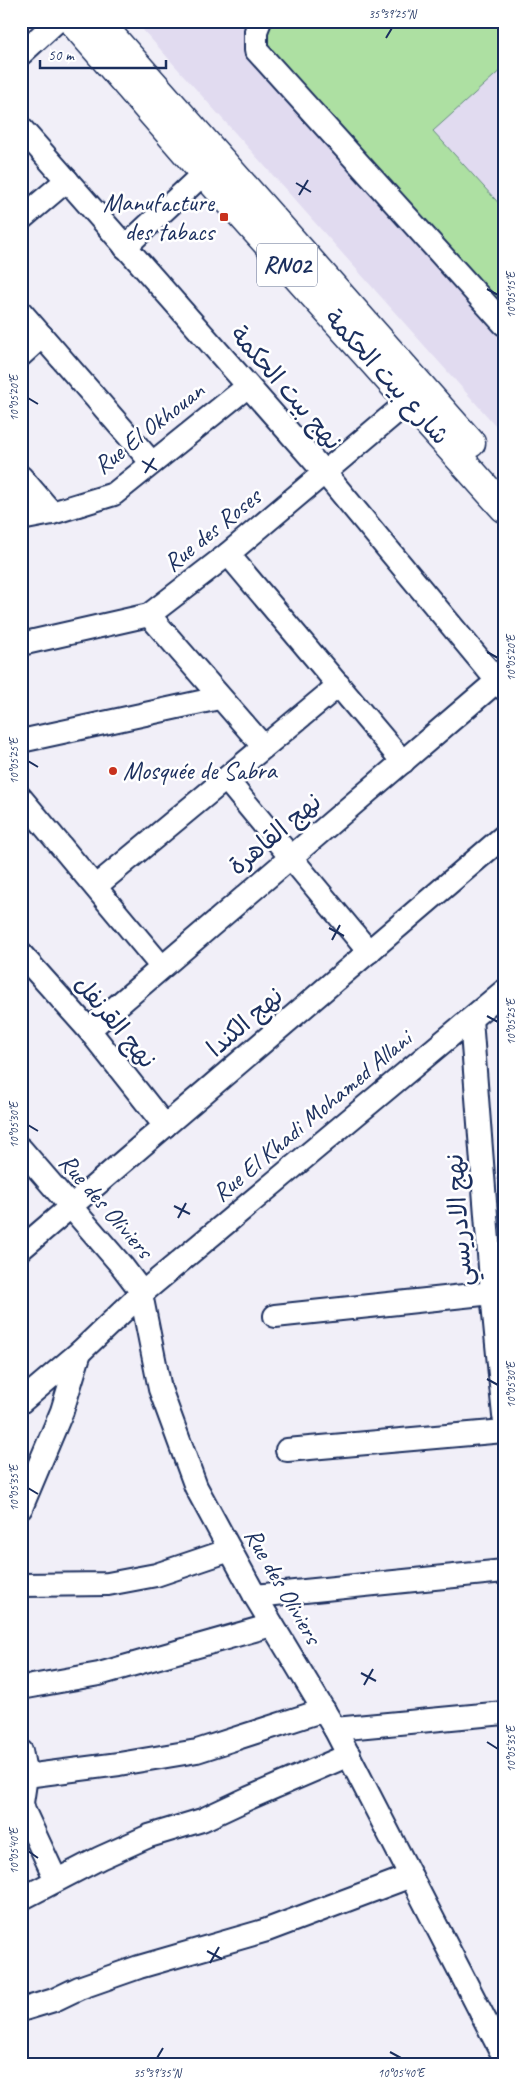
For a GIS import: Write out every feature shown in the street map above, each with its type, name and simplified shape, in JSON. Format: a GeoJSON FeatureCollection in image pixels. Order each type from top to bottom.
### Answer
{"type":"FeatureCollection","features":[{"type":"Feature","properties":{"kind":"main road","name":"شارع بيت الحكمة"},"geometry":{"type":"LineString","coordinates":[[72,21],[204,173],[504,508]]}},
{"type":"Feature","properties":{"kind":"main road","name":"شارع بيت الحكمة"},"geometry":{"type":"LineString","coordinates":[[98,21],[504,480]]}},
{"type":"Feature","properties":{"kind":"street"},"geometry":{"type":"LineString","coordinates":[[21,54],[57,21]]}},
{"type":"Feature","properties":{"kind":"street"},"geometry":{"type":"LineString","coordinates":[[260,21],[256,31],[256,50],[504,324]]}},
{"type":"Feature","properties":{"kind":"street","name":"نهج بيت الحكمة"},"geometry":{"type":"LineString","coordinates":[[21,128],[324,472],[500,685]]}},
{"type":"Feature","properties":{"kind":"street"},"geometry":{"type":"LineString","coordinates":[[125,247],[204,173]]}},
{"type":"Feature","properties":{"kind":"street"},"geometry":{"type":"LineString","coordinates":[[21,219],[66,180]]}},
{"type":"Feature","properties":{"kind":"street"},"geometry":{"type":"LineString","coordinates":[[21,312],[152,463]]}},
{"type":"Feature","properties":{"kind":"street"},"geometry":{"type":"LineString","coordinates":[[21,355],[42,336]]}},
{"type":"Feature","properties":{"kind":"street","name":"Rue El Okhouan"},"geometry":{"type":"LineString","coordinates":[[21,519],[52,513],[114,494],[248,386]]}},
{"type":"Feature","properties":{"kind":"street","name":"Rue des Roses"},"geometry":{"type":"LineString","coordinates":[[21,644],[149,615],[228,554],[409,401]]}},
{"type":"Feature","properties":{"kind":"street"},"geometry":{"type":"LineString","coordinates":[[21,478],[52,513]]}},
{"type":"Feature","properties":{"kind":"street"},"geometry":{"type":"LineString","coordinates":[[228,554],[403,762]]}},
{"type":"Feature","properties":{"kind":"street"},"geometry":{"type":"LineString","coordinates":[[149,615],[219,698],[263,746]]}},
{"type":"Feature","properties":{"kind":"street"},"geometry":{"type":"LineString","coordinates":[[96,886],[339,685]]}},
{"type":"Feature","properties":{"kind":"street","name":"نهج القاهرة"},"geometry":{"type":"LineString","coordinates":[[89,1030],[161,966],[291,856],[403,762],[500,685]]}},
{"type":"Feature","properties":{"kind":"street"},"geometry":{"type":"LineString","coordinates":[[23,734],[219,698]]}},
{"type":"Feature","properties":{"kind":"street"},"geometry":{"type":"LineString","coordinates":[[226,779],[369,952]]}},
{"type":"Feature","properties":{"kind":"street"},"geometry":{"type":"LineString","coordinates":[[21,798],[161,966]]}},
{"type":"Feature","properties":{"kind":"street","name":"نهج الكندا"},"geometry":{"type":"LineString","coordinates":[[21,1249],[504,836]]}},
{"type":"Feature","properties":{"kind":"street","name":"نهج القرنفل"},"geometry":{"type":"LineString","coordinates":[[21,954],[89,1030],[165,1126]]}},
{"type":"Feature","properties":{"kind":"street","name":"Rue El Khadi Mohamed Allani"},"geometry":{"type":"LineString","coordinates":[[21,1402],[80,1352],[141,1294],[504,991]]}},
{"type":"Feature","properties":{"kind":"street","name":"نهج الادريسي"},"geometry":{"type":"LineString","coordinates":[[470,1019],[504,1416]]}},
{"type":"Feature","properties":{"kind":"street","name":"Rue des Oliviers"},"geometry":{"type":"LineString","coordinates":[[21,1149],[138,1287],[160,1389],[196,1487],[255,1596],[349,1756],[504,2057]]}},
{"type":"Feature","properties":{"kind":"street"},"geometry":{"type":"LineString","coordinates":[[275,1316],[492,1292]]}},
{"type":"Feature","properties":{"kind":"street"},"geometry":{"type":"LineString","coordinates":[[21,1508],[62,1411],[80,1352]]}},
{"type":"Feature","properties":{"kind":"street"},"geometry":{"type":"LineString","coordinates":[[287,1450],[504,1431]]}},
{"type":"Feature","properties":{"kind":"street"},"geometry":{"type":"LineString","coordinates":[[21,1585],[108,1584],[156,1575],[230,1550]]}},
{"type":"Feature","properties":{"kind":"street"},"geometry":{"type":"LineString","coordinates":[[255,1596],[504,1572]]}},
{"type":"Feature","properties":{"kind":"street"},"geometry":{"type":"LineString","coordinates":[[21,1688],[99,1674],[272,1624]]}},
{"type":"Feature","properties":{"kind":"street"},"geometry":{"type":"LineString","coordinates":[[26,1776],[197,1751],[329,1720],[504,1713]]}},
{"type":"Feature","properties":{"kind":"street"},"geometry":{"type":"LineString","coordinates":[[21,1751],[26,1776],[22,1803],[56,1880]]}},
{"type":"Feature","properties":{"kind":"street"},"geometry":{"type":"LineString","coordinates":[[21,1899],[39,1891],[56,1880],[149,1836],[202,1820],[349,1756]]}},
{"type":"Feature","properties":{"kind":"street"},"geometry":{"type":"LineString","coordinates":[[21,2010],[54,2000],[79,1988],[139,1967],[267,1930],[411,1876]]}},
{"type":"Feature","properties":{"kind":"shaded area"},"geometry":{"type":"Polygon","coordinates":[[[135,21],[504,21],[504,435],[245,144],[135,21]]]}},
{"type":"Feature","properties":{"kind":"green space"},"geometry":{"type":"Polygon","coordinates":[[[270,21],[504,21],[504,67],[433,131],[504,209],[504,308],[266,47],[266,31],[270,21]]]}},
{"type":"Feature","properties":{"kind":"place","name":"Manufacture des tabacs"},"geometry":{"type":"Point","coordinates":[224,217]}},
{"type":"Feature","properties":{"kind":"place","name":"Mosquée de Sabra"},"geometry":{"type":"Point","coordinates":[113,771]}}]}
